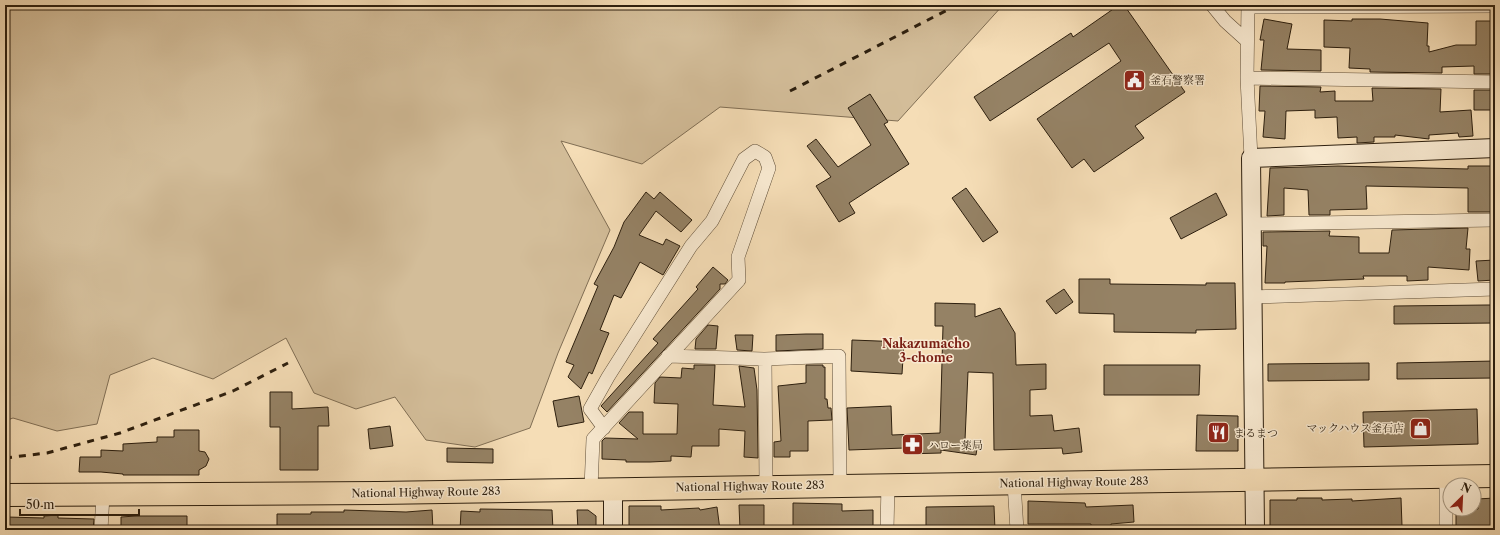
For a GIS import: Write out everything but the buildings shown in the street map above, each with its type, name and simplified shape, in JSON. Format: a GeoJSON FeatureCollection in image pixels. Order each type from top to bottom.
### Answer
{"type":"FeatureCollection","features":[{"type":"Feature","properties":{"kind":"highway","name":"National Highway Route 283"},"geometry":{"type":"LineString","coordinates":[[1446,477],[1495,476]]}},
{"type":"Feature","properties":{"kind":"highway","name":"National Highway Route 283"},"geometry":{"type":"LineString","coordinates":[[5,495],[386,493],[591,488],[1442,477]]}},
{"type":"Feature","properties":{"kind":"street"},"geometry":{"type":"LineString","coordinates":[[1212,5],[1225,21],[1246,40]]}},
{"type":"Feature","properties":{"kind":"street"},"geometry":{"type":"LineString","coordinates":[[1255,530],[1251,158],[1246,40],[1248,6],[1495,6]]}},
{"type":"Feature","properties":{"kind":"street"},"geometry":{"type":"LineString","coordinates":[[1247,78],[1495,82]]}},
{"type":"Feature","properties":{"kind":"street"},"geometry":{"type":"LineString","coordinates":[[1251,158],[1495,148]]}},
{"type":"Feature","properties":{"kind":"street"},"geometry":{"type":"LineString","coordinates":[[591,488],[593,439],[604,428],[738,280],[738,257],[769,168],[765,157],[755,151],[744,159],[712,221],[691,246],[608,377],[590,409],[604,428]]}},
{"type":"Feature","properties":{"kind":"street"},"geometry":{"type":"LineString","coordinates":[[1252,224],[1495,220]]}},
{"type":"Feature","properties":{"kind":"street"},"geometry":{"type":"LineString","coordinates":[[1253,297],[1495,289]]}},
{"type":"Feature","properties":{"kind":"street"},"geometry":{"type":"LineString","coordinates":[[668,356],[765,359],[840,356],[840,485]]}},
{"type":"Feature","properties":{"kind":"street"},"geometry":{"type":"LineString","coordinates":[[765,359],[766,486]]}},
{"type":"Feature","properties":{"kind":"street"},"geometry":{"type":"LineString","coordinates":[[1014,483],[1017,530]]}},
{"type":"Feature","properties":{"kind":"street"},"geometry":{"type":"LineString","coordinates":[[887,530],[888,484]]}},
{"type":"Feature","properties":{"kind":"street"},"geometry":{"type":"LineString","coordinates":[[613,488],[613,530]]}},
{"type":"Feature","properties":{"kind":"street"},"geometry":{"type":"LineString","coordinates":[[101,530],[103,495]]}},
{"type":"Feature","properties":{"kind":"street"},"geometry":{"type":"LineString","coordinates":[[1446,517],[1446,530]]}},
{"type":"Feature","properties":{"kind":"shaded area"},"geometry":{"type":"Polygon","coordinates":[[[5,5],[1003,5],[898,121],[720,107],[642,164],[561,141],[610,230],[558,353],[530,428],[475,447],[426,440],[395,397],[356,409],[314,393],[286,338],[213,379],[153,358],[110,375],[97,424],[57,431],[13,418],[5,421],[5,5]]]}},
{"type":"Feature","properties":{"kind":"railway"},"geometry":{"type":"LineString","coordinates":[[790,91],[957,5]]}},
{"type":"Feature","properties":{"kind":"railway"},"geometry":{"type":"LineString","coordinates":[[5,458],[47,453],[120,433],[233,391],[288,363]]}},
{"type":"Feature","properties":{"kind":"place","name":"釜石警察署"},"geometry":{"type":"Point","coordinates":[1135,80]}},
{"type":"Feature","properties":{"kind":"place","name":"マックハウス釜石店"},"geometry":{"type":"Point","coordinates":[1420,428]}},
{"type":"Feature","properties":{"kind":"place","name":"まるまつ"},"geometry":{"type":"Point","coordinates":[1218,433]}},
{"type":"Feature","properties":{"kind":"place","name":"ハロー薬局"},"geometry":{"type":"Point","coordinates":[912,445]}},
{"type":"Feature","properties":{"kind":"district","name":"Nakazumacho 3-chome"},"geometry":{"type":"Point","coordinates":[926,351]}}]}
